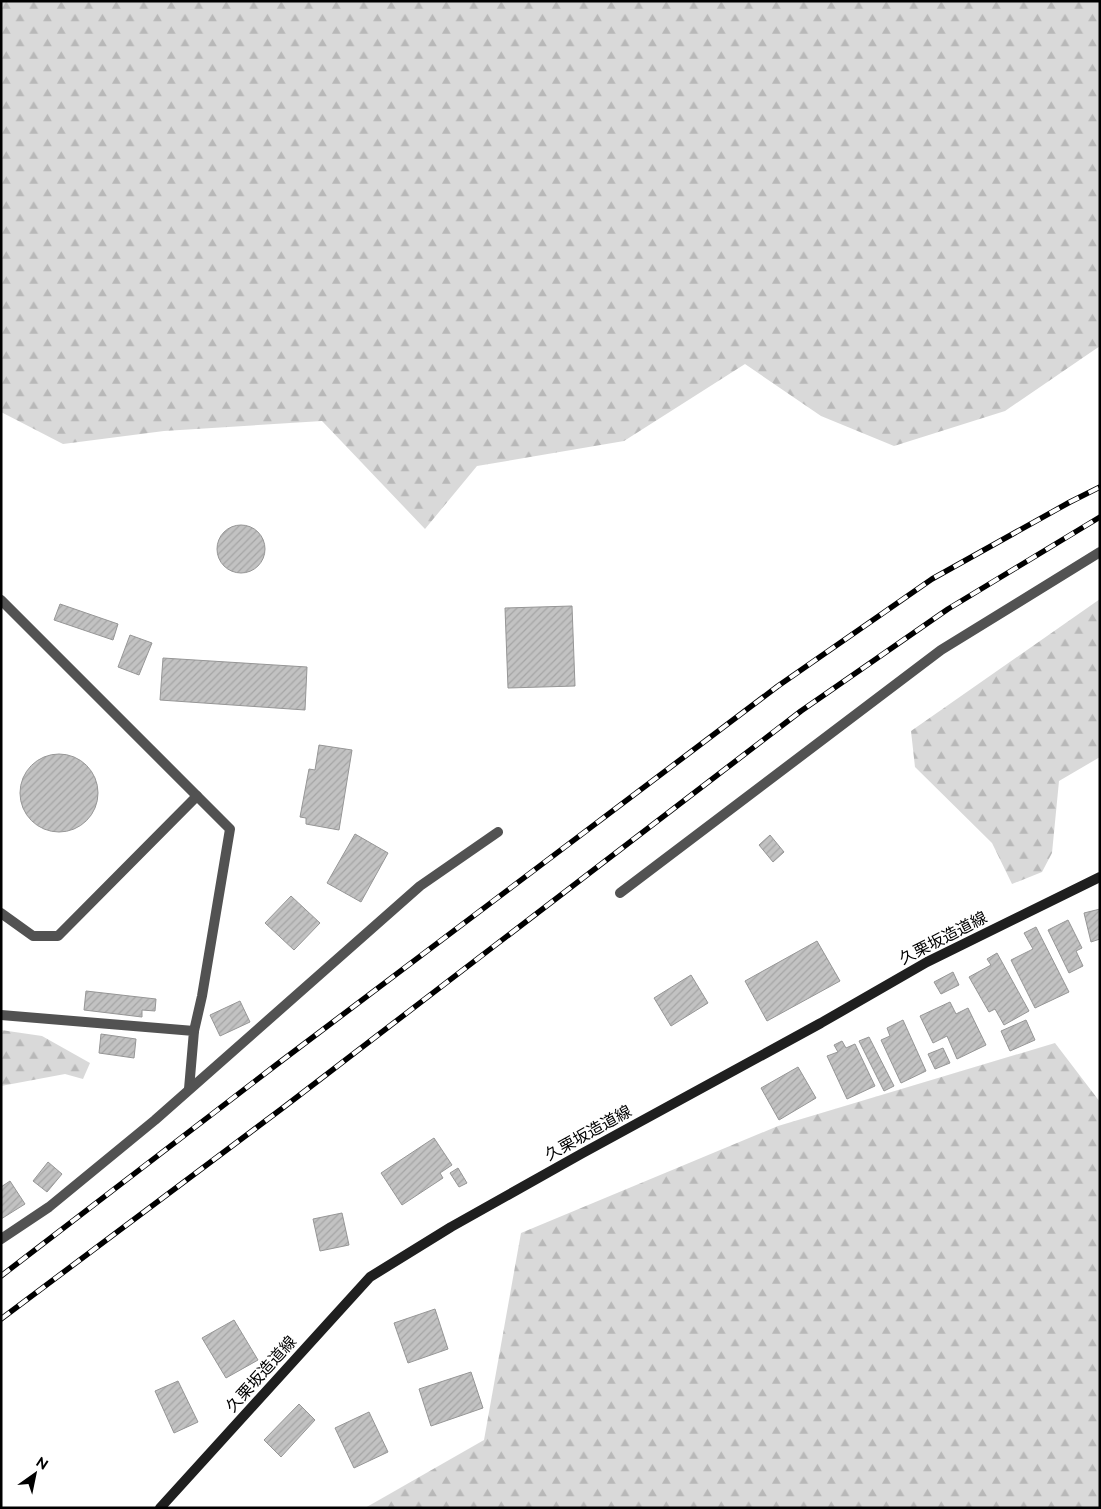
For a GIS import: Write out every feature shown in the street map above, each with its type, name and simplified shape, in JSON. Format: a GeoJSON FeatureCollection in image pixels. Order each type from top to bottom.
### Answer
{"type":"FeatureCollection","features":[{"type":"Feature","properties":{"kind":"main road","name":"久栗坂造道線"},"geometry":{"type":"LineString","coordinates":[[160,1508],[370,1277],[451,1227],[822,1023],[927,962],[1100,877]]}},
{"type":"Feature","properties":{"kind":"street"},"geometry":{"type":"LineString","coordinates":[[620,893],[940,650],[1100,552]]}},
{"type":"Feature","properties":{"kind":"street"},"geometry":{"type":"LineString","coordinates":[[1,600],[230,829],[204,986],[194,1031],[189,1089]]}},
{"type":"Feature","properties":{"kind":"street"},"geometry":{"type":"LineString","coordinates":[[1,913],[33,936],[58,936],[197,796]]}},
{"type":"Feature","properties":{"kind":"street"},"geometry":{"type":"LineString","coordinates":[[1,1239],[49,1207],[155,1120],[420,886],[498,832]]}},
{"type":"Feature","properties":{"kind":"street"},"geometry":{"type":"LineString","coordinates":[[1,1015],[27,1019],[194,1031]]}},
{"type":"Feature","properties":{"kind":"green space"},"geometry":{"type":"Polygon","coordinates":[[[1,1],[1100,1],[1100,346],[1005,411],[894,446],[821,416],[745,364],[624,441],[477,466],[425,529],[322,421],[164,431],[63,444],[1,412],[1,1]]]}},
{"type":"Feature","properties":{"kind":"green space"},"geometry":{"type":"Polygon","coordinates":[[[1100,599],[1100,757],[1059,781],[1052,853],[1042,872],[1012,884],[992,843],[915,767],[911,731],[1100,599]]]}},
{"type":"Feature","properties":{"kind":"green space"},"geometry":{"type":"Polygon","coordinates":[[[1,1030],[42,1036],[90,1063],[83,1079],[65,1074],[1,1086],[1,1030]]]}},
{"type":"Feature","properties":{"kind":"green space"},"geometry":{"type":"Polygon","coordinates":[[[1055,1043],[1100,1102],[1100,1508],[365,1508],[484,1440],[521,1233],[778,1126],[1055,1043]]]}},
{"type":"Feature","properties":{"kind":"building"},"geometry":{"type":"Polygon","coordinates":[[[236,525],[246,525],[255,529],[261,535],[264,540],[264,558],[255,569],[246,573],[236,573],[227,569],[221,563],[217,554],[217,544],[221,535],[227,529],[236,525]]]}},
{"type":"Feature","properties":{"kind":"building"},"geometry":{"type":"Polygon","coordinates":[[[60,604],[118,624],[113,640],[54,620],[60,604]]]}},
{"type":"Feature","properties":{"kind":"building"},"geometry":{"type":"Polygon","coordinates":[[[572,606],[575,686],[508,688],[505,608],[572,606]]]}},
{"type":"Feature","properties":{"kind":"building"},"geometry":{"type":"Polygon","coordinates":[[[130,635],[152,643],[139,675],[118,667],[130,635]]]}},
{"type":"Feature","properties":{"kind":"building"},"geometry":{"type":"Polygon","coordinates":[[[163,658],[307,667],[305,710],[160,700],[163,658]]]}},
{"type":"Feature","properties":{"kind":"building"},"geometry":{"type":"Polygon","coordinates":[[[319,745],[352,750],[339,830],[306,824],[306,818],[300,817],[309,769],[315,770],[319,745]]]}},
{"type":"Feature","properties":{"kind":"building"},"geometry":{"type":"Polygon","coordinates":[[[51,754],[67,754],[81,760],[92,771],[98,785],[98,801],[92,815],[81,826],[67,832],[51,832],[37,826],[26,815],[20,801],[20,785],[26,771],[37,760],[51,754]]]}},
{"type":"Feature","properties":{"kind":"building"},"geometry":{"type":"Polygon","coordinates":[[[355,834],[388,853],[361,902],[327,883],[355,834]]]}},
{"type":"Feature","properties":{"kind":"building"},"geometry":{"type":"Polygon","coordinates":[[[770,835],[784,852],[773,862],[759,845],[770,835]]]}},
{"type":"Feature","properties":{"kind":"building"},"geometry":{"type":"Polygon","coordinates":[[[291,896],[320,923],[294,950],[265,923],[291,896]]]}},
{"type":"Feature","properties":{"kind":"building"},"geometry":{"type":"Polygon","coordinates":[[[1100,909],[1100,939],[1091,942],[1084,913],[1100,909]]]}},
{"type":"Feature","properties":{"kind":"building"},"geometry":{"type":"Polygon","coordinates":[[[1068,920],[1082,948],[1076,951],[1083,966],[1069,973],[1048,930],[1068,920]]]}},
{"type":"Feature","properties":{"kind":"building"},"geometry":{"type":"Polygon","coordinates":[[[1036,927],[1069,992],[1035,1008],[1011,960],[1033,949],[1024,933],[1036,927]]]}},
{"type":"Feature","properties":{"kind":"building"},"geometry":{"type":"Polygon","coordinates":[[[817,941],[840,981],[767,1021],[745,981],[817,941]]]}},
{"type":"Feature","properties":{"kind":"building"},"geometry":{"type":"Polygon","coordinates":[[[997,953],[1029,1011],[1004,1025],[995,1009],[989,1012],[969,977],[991,965],[987,959],[997,953]]]}},
{"type":"Feature","properties":{"kind":"building"},"geometry":{"type":"Polygon","coordinates":[[[953,972],[959,985],[941,994],[934,982],[953,972]]]}},
{"type":"Feature","properties":{"kind":"building"},"geometry":{"type":"Polygon","coordinates":[[[691,975],[708,1003],[671,1026],[654,998],[691,975]]]}},
{"type":"Feature","properties":{"kind":"building"},"geometry":{"type":"Polygon","coordinates":[[[86,991],[156,999],[155,1011],[142,1010],[142,1017],[84,1010],[86,991]]]}},
{"type":"Feature","properties":{"kind":"building"},"geometry":{"type":"Polygon","coordinates":[[[240,1001],[250,1022],[220,1036],[210,1015],[240,1001]]]}},
{"type":"Feature","properties":{"kind":"building"},"geometry":{"type":"Polygon","coordinates":[[[950,1002],[956,1014],[968,1008],[986,1045],[957,1059],[947,1036],[933,1043],[920,1016],[950,1002]]]}},
{"type":"Feature","properties":{"kind":"building"},"geometry":{"type":"Polygon","coordinates":[[[903,1020],[926,1071],[901,1083],[881,1040],[890,1036],[887,1028],[903,1020]]]}},
{"type":"Feature","properties":{"kind":"building"},"geometry":{"type":"Polygon","coordinates":[[[1026,1020],[1035,1040],[1010,1051],[1001,1031],[1026,1020]]]}},
{"type":"Feature","properties":{"kind":"building"},"geometry":{"type":"Polygon","coordinates":[[[101,1034],[136,1039],[134,1058],[99,1053],[101,1034]]]}},
{"type":"Feature","properties":{"kind":"building"},"geometry":{"type":"Polygon","coordinates":[[[869,1037],[894,1086],[884,1091],[859,1041],[869,1037]]]}},
{"type":"Feature","properties":{"kind":"building"},"geometry":{"type":"Polygon","coordinates":[[[842,1041],[846,1048],[855,1044],[875,1086],[847,1099],[827,1056],[838,1052],[834,1045],[842,1041]]]}},
{"type":"Feature","properties":{"kind":"building"},"geometry":{"type":"Polygon","coordinates":[[[943,1048],[950,1063],[935,1069],[928,1054],[943,1048]]]}},
{"type":"Feature","properties":{"kind":"building"},"geometry":{"type":"Polygon","coordinates":[[[798,1067],[816,1098],[779,1120],[761,1088],[798,1067]]]}},
{"type":"Feature","properties":{"kind":"building"},"geometry":{"type":"Polygon","coordinates":[[[434,1138],[452,1165],[440,1173],[443,1178],[402,1205],[381,1173],[434,1138]]]}},
{"type":"Feature","properties":{"kind":"building"},"geometry":{"type":"Polygon","coordinates":[[[48,1162],[62,1174],[47,1192],[33,1181],[48,1162]]]}},
{"type":"Feature","properties":{"kind":"building"},"geometry":{"type":"Polygon","coordinates":[[[458,1168],[467,1183],[459,1187],[450,1173],[458,1168]]]}},
{"type":"Feature","properties":{"kind":"building"},"geometry":{"type":"Polygon","coordinates":[[[10,1181],[25,1204],[1,1219],[1,1187],[10,1181]]]}},
{"type":"Feature","properties":{"kind":"building"},"geometry":{"type":"Polygon","coordinates":[[[342,1213],[349,1245],[320,1251],[313,1219],[342,1213]]]}},
{"type":"Feature","properties":{"kind":"building"},"geometry":{"type":"Polygon","coordinates":[[[435,1309],[448,1349],[408,1363],[394,1323],[435,1309]]]}},
{"type":"Feature","properties":{"kind":"building"},"geometry":{"type":"Polygon","coordinates":[[[234,1320],[258,1360],[226,1378],[202,1338],[234,1320]]]}},
{"type":"Feature","properties":{"kind":"building"},"geometry":{"type":"Polygon","coordinates":[[[471,1372],[483,1408],[431,1426],[419,1389],[471,1372]]]}},
{"type":"Feature","properties":{"kind":"building"},"geometry":{"type":"Polygon","coordinates":[[[178,1381],[198,1422],[174,1433],[155,1391],[178,1381]]]}},
{"type":"Feature","properties":{"kind":"building"},"geometry":{"type":"Polygon","coordinates":[[[299,1404],[315,1420],[281,1457],[264,1440],[299,1404]]]}},
{"type":"Feature","properties":{"kind":"building"},"geometry":{"type":"Polygon","coordinates":[[[369,1412],[388,1452],[354,1468],[335,1428],[369,1412]]]}},
{"type":"Feature","properties":{"kind":"railway"},"geometry":{"type":"LineString","coordinates":[[1,1276],[276,1065],[778,686],[932,579],[1100,487]]}},
{"type":"Feature","properties":{"kind":"railway"},"geometry":{"type":"LineString","coordinates":[[1,1319],[284,1107],[801,711],[948,609],[1100,517]]}}]}
